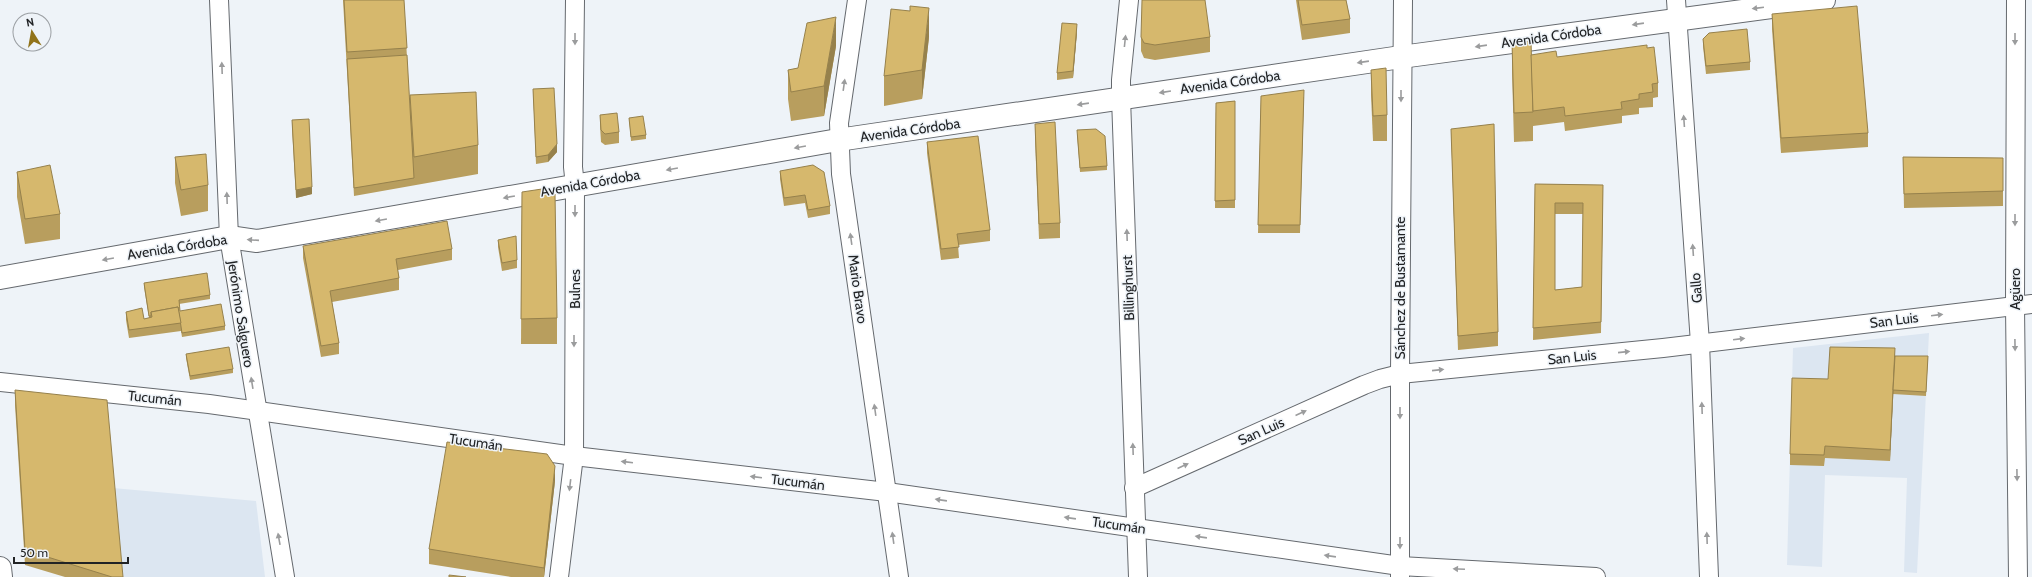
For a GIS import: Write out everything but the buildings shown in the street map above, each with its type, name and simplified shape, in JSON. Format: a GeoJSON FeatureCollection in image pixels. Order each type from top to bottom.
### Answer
{"type":"FeatureCollection","features":[{"type":"Feature","properties":{"kind":"main road","name":"Avenida Córdoba"},"geometry":{"type":"LineString","coordinates":[[0,278],[229,237],[257,241],[838,140],[1401,57],[1676,9],[1824,0]]}},
{"type":"Feature","properties":{"kind":"main road"},"geometry":{"type":"LineString","coordinates":[[0,568],[0,575]]}},
{"type":"Feature","properties":{"kind":"street","name":"Jerónimo Salguero"},"geometry":{"type":"LineString","coordinates":[[219,0],[229,237],[285,577]]}},
{"type":"Feature","properties":{"kind":"street","name":"Bulnes"},"geometry":{"type":"LineString","coordinates":[[559,577],[574,456],[575,186],[573,167],[575,0]]}},
{"type":"Feature","properties":{"kind":"street","name":"Mario Bravo"},"geometry":{"type":"LineString","coordinates":[[857,0],[839,123],[838,140],[899,577]]}},
{"type":"Feature","properties":{"kind":"street","name":"Billinghurst"},"geometry":{"type":"LineString","coordinates":[[1129,0],[1121,80],[1121,98],[1138,577]]}},
{"type":"Feature","properties":{"kind":"street","name":"Sánchez de Bustamante"},"geometry":{"type":"LineString","coordinates":[[1400,572],[1401,57],[1403,0]]}},
{"type":"Feature","properties":{"kind":"street","name":"Agüero"},"geometry":{"type":"LineString","coordinates":[[2016,0],[2023,305],[2018,577]]}},
{"type":"Feature","properties":{"kind":"street","name":"Gallo"},"geometry":{"type":"LineString","coordinates":[[1676,9],[1700,343],[1709,577]]}},
{"type":"Feature","properties":{"kind":"street","name":"San Luis"},"geometry":{"type":"LineString","coordinates":[[1134,488],[1364,385],[1400,374],[1700,343],[2023,305]]}},
{"type":"Feature","properties":{"kind":"street","name":"Tucumán"},"geometry":{"type":"LineString","coordinates":[[0,382],[209,404],[574,456],[887,492],[1136,528],[1400,572],[1596,577]]}},
{"type":"Feature","properties":{"kind":"street"},"geometry":{"type":"LineString","coordinates":[[0,575],[7,577]]}},
{"type":"Feature","properties":{"kind":"shaded area"},"geometry":{"type":"Polygon","coordinates":[[[1929,333],[1917,573],[1904,572],[1907,478],[1825,475],[1822,567],[1787,565],[1793,348],[1929,333]]]}},
{"type":"Feature","properties":{"kind":"shaded area"},"geometry":{"type":"Polygon","coordinates":[[[113,488],[256,501],[265,577],[123,577],[113,488]]]}}]}
